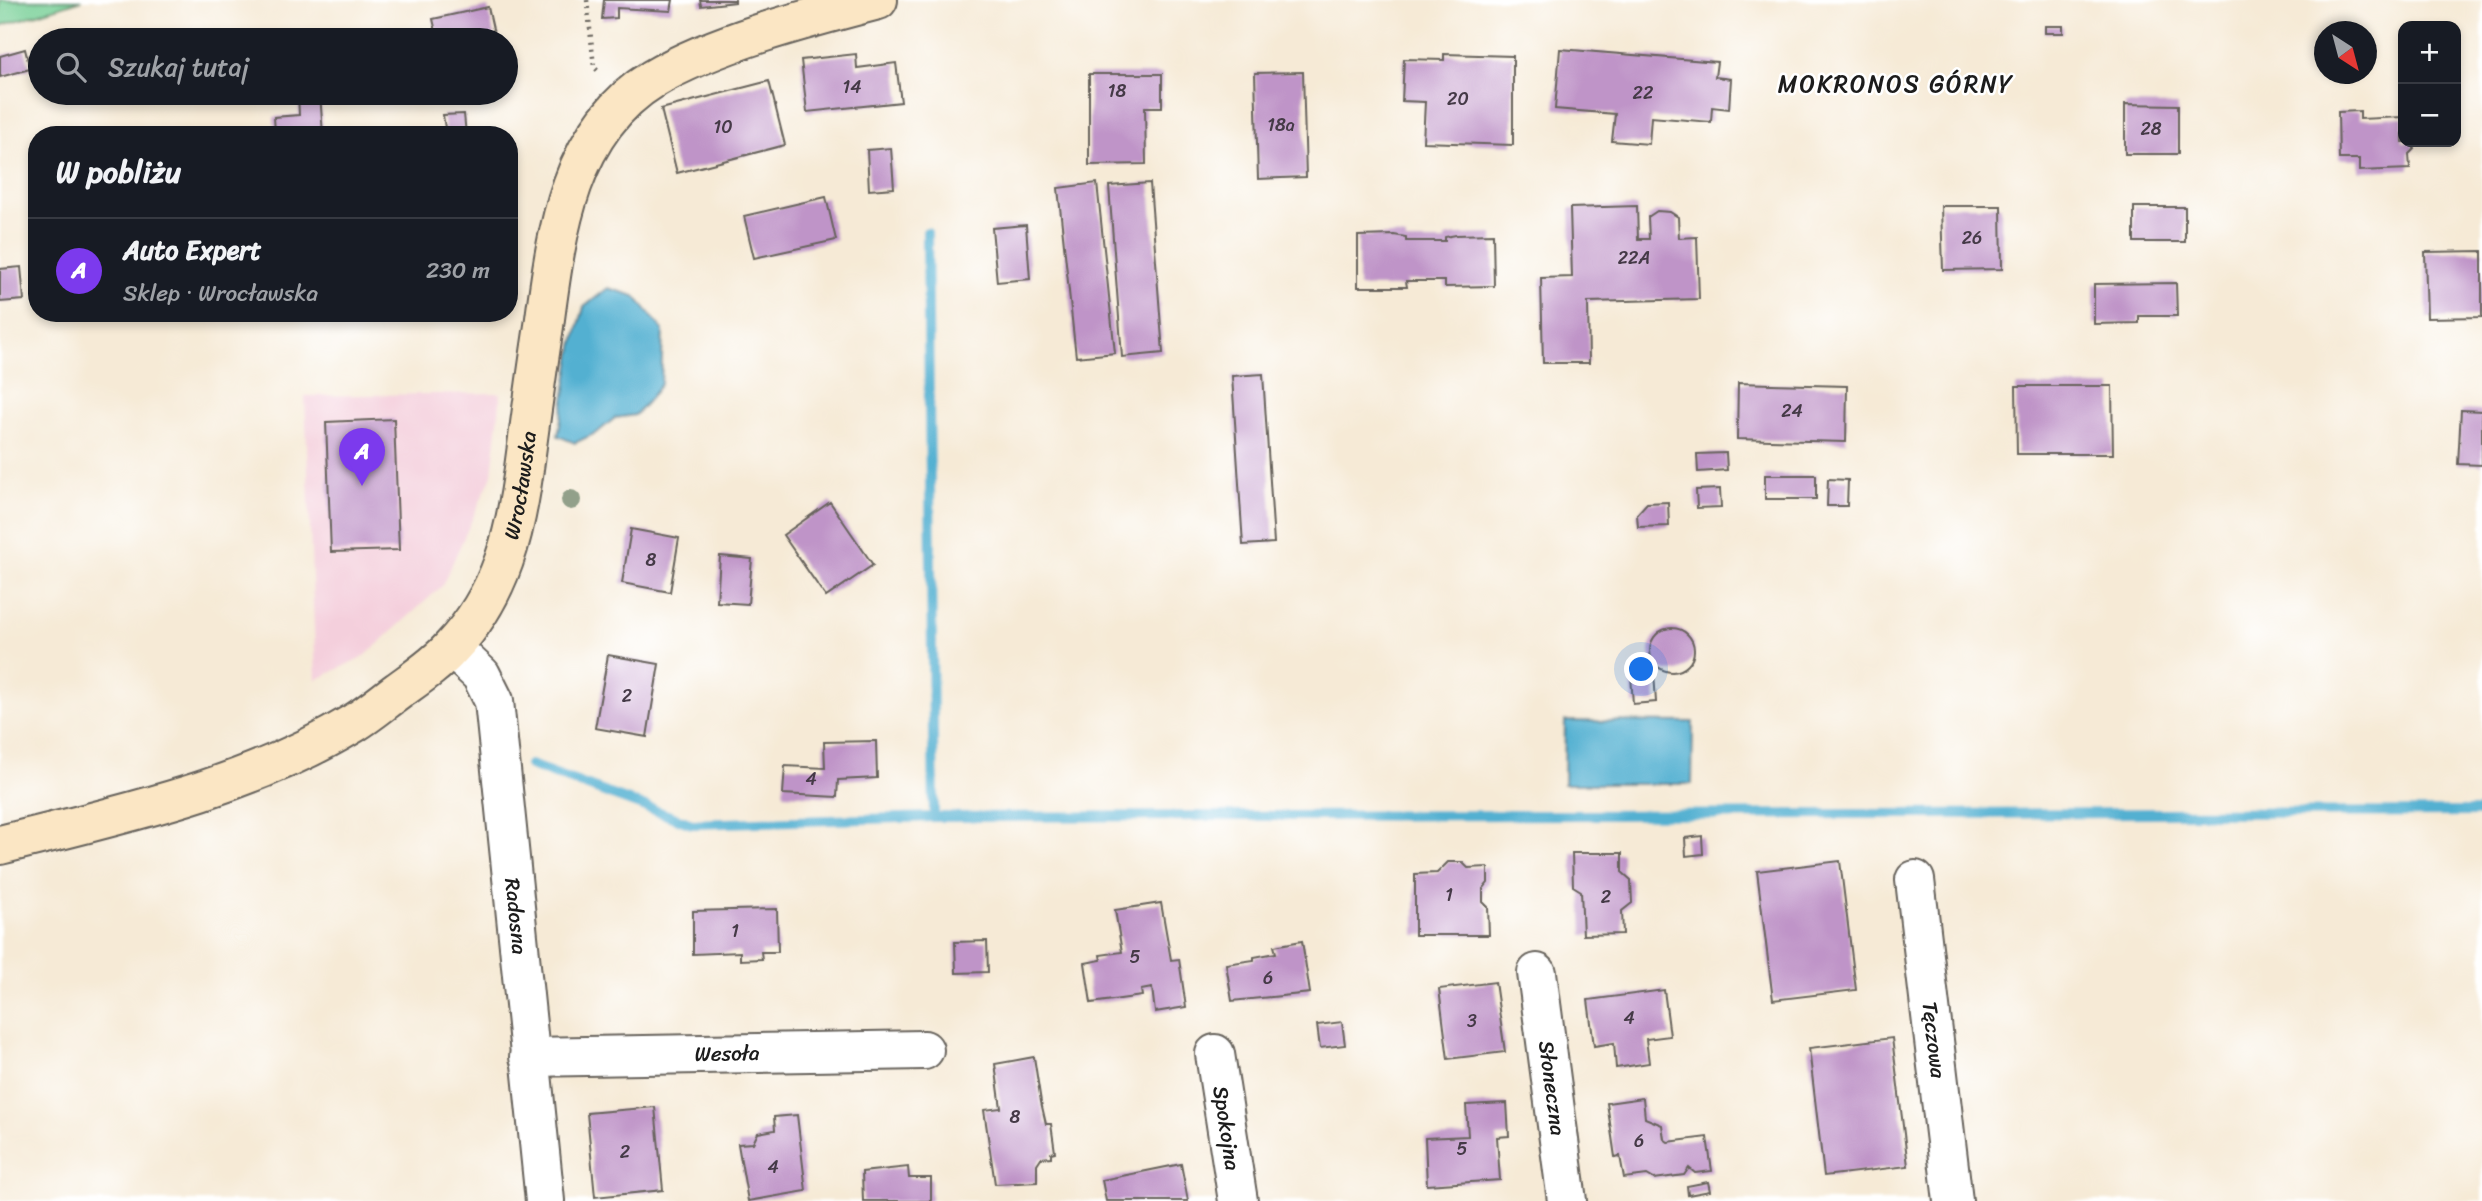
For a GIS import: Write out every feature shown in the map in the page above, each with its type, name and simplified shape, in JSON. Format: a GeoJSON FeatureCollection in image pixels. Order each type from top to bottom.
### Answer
{"type":"FeatureCollection","features":[{"type":"Feature","properties":{"kind":"street","name":"Wrocławska"},"geometry":{"type":"LineString","coordinates":[[0,845],[101,820],[204,789],[307,749],[356,722],[428,670],[452,648],[497,579],[516,527],[553,255],[563,214],[596,134],[626,100],[652,80],[695,60],[774,30],[878,0]]}},
{"type":"Feature","properties":{"kind":"street","name":"Radosna"},"geometry":{"type":"LineString","coordinates":[[452,648],[481,675],[494,701],[545,1201]]}},
{"type":"Feature","properties":{"kind":"street","name":"Tęczowa"},"geometry":{"type":"LineString","coordinates":[[1915,880],[1953,1201]]}},
{"type":"Feature","properties":{"kind":"street","name":"Słoneczna"},"geometry":{"type":"LineString","coordinates":[[1537,973],[1567,1201]]}},
{"type":"Feature","properties":{"kind":"street","name":"Wesoła"},"geometry":{"type":"LineString","coordinates":[[529,1058],[924,1049]]}},
{"type":"Feature","properties":{"kind":"street","name":"Spokojna"},"geometry":{"type":"LineString","coordinates":[[1215,1054],[1238,1201]]}},
{"type":"Feature","properties":{"kind":"path"},"geometry":{"type":"LineString","coordinates":[[587,0],[594,67],[626,100]]}},
{"type":"Feature","properties":{"kind":"shaded area"},"geometry":{"type":"Polygon","coordinates":[[[501,393],[492,475],[442,586],[366,655],[316,680],[305,396],[501,393]]]}},
{"type":"Feature","properties":{"kind":"green space"},"geometry":{"type":"Polygon","coordinates":[[[0,0],[82,0],[0,26],[0,0]]]}},
{"type":"Feature","properties":{"kind":"water"},"geometry":{"type":"Polygon","coordinates":[[[608,288],[635,296],[663,330],[661,384],[635,415],[615,418],[598,432],[575,443],[558,436],[573,346],[584,307],[608,288]]]}},
{"type":"Feature","properties":{"kind":"water"},"geometry":{"type":"Polygon","coordinates":[[[1565,721],[1693,722],[1692,784],[1564,784],[1565,721]]]}},
{"type":"Feature","properties":{"kind":"building"},"geometry":{"type":"Polygon","coordinates":[[[604,0],[673,0],[671,11],[617,8],[617,18],[602,19],[604,0]]]}},
{"type":"Feature","properties":{"kind":"building"},"geometry":{"type":"Polygon","coordinates":[[[700,0],[735,0],[735,2],[701,6],[700,0]]]}},
{"type":"Feature","properties":{"kind":"building"},"geometry":{"type":"Polygon","coordinates":[[[488,7],[493,28],[435,28],[433,19],[488,7]]]}},
{"type":"Feature","properties":{"kind":"building"},"geometry":{"type":"Polygon","coordinates":[[[2045,26],[2063,26],[2063,33],[2045,33],[2045,26]]]}},
{"type":"Feature","properties":{"kind":"building"},"geometry":{"type":"Polygon","coordinates":[[[25,49],[28,70],[0,77],[0,56],[25,49]]]}},
{"type":"Feature","properties":{"kind":"building"},"geometry":{"type":"Polygon","coordinates":[[[1560,49],[1717,62],[1715,77],[1731,79],[1729,109],[1712,107],[1711,122],[1651,117],[1649,144],[1612,141],[1615,114],[1555,109],[1560,49]]]}},
{"type":"Feature","properties":{"kind":"building"},"geometry":{"type":"Polygon","coordinates":[[[856,54],[857,68],[896,63],[901,102],[807,112],[801,60],[856,54]]]}},
{"type":"Feature","properties":{"kind":"building"},"geometry":{"type":"Polygon","coordinates":[[[1444,54],[1513,56],[1513,145],[1423,142],[1425,102],[1402,101],[1404,59],[1444,60],[1444,54]]]}},
{"type":"Feature","properties":{"kind":"building"},"geometry":{"type":"Polygon","coordinates":[[[1303,72],[1306,177],[1258,179],[1255,73],[1303,72]]]}},
{"type":"Feature","properties":{"kind":"building"},"geometry":{"type":"Polygon","coordinates":[[[1089,74],[1162,74],[1162,107],[1145,107],[1146,164],[1089,165],[1089,74]]]}},
{"type":"Feature","properties":{"kind":"building"},"geometry":{"type":"Polygon","coordinates":[[[769,81],[785,145],[677,173],[661,109],[769,81]]]}},
{"type":"Feature","properties":{"kind":"building"},"geometry":{"type":"Polygon","coordinates":[[[2125,104],[2178,105],[2178,154],[2125,154],[2125,104]]]}},
{"type":"Feature","properties":{"kind":"building"},"geometry":{"type":"Polygon","coordinates":[[[299,105],[321,105],[322,126],[275,126],[274,117],[299,115],[299,105]]]}},
{"type":"Feature","properties":{"kind":"building"},"geometry":{"type":"Polygon","coordinates":[[[2360,111],[2360,119],[2398,117],[2398,147],[2414,147],[2409,154],[2410,169],[2359,171],[2359,159],[2339,159],[2338,112],[2360,111]]]}},
{"type":"Feature","properties":{"kind":"building"},"geometry":{"type":"Polygon","coordinates":[[[464,114],[465,126],[445,126],[443,115],[464,114]]]}},
{"type":"Feature","properties":{"kind":"building"},"geometry":{"type":"Polygon","coordinates":[[[891,148],[894,188],[869,190],[867,150],[891,148]]]}},
{"type":"Feature","properties":{"kind":"building"},"geometry":{"type":"Polygon","coordinates":[[[1097,183],[1115,353],[1076,357],[1058,188],[1097,183]]]}},
{"type":"Feature","properties":{"kind":"building"},"geometry":{"type":"Polygon","coordinates":[[[1150,183],[1163,353],[1122,357],[1109,186],[1150,183]]]}},
{"type":"Feature","properties":{"kind":"building"},"geometry":{"type":"Polygon","coordinates":[[[826,197],[836,240],[754,258],[744,216],[826,197]]]}},
{"type":"Feature","properties":{"kind":"building"},"geometry":{"type":"Polygon","coordinates":[[[1637,206],[1638,239],[1649,239],[1648,217],[1657,211],[1670,212],[1678,217],[1679,238],[1697,237],[1699,299],[1588,302],[1589,363],[1543,363],[1541,278],[1572,277],[1570,208],[1637,206]]]}},
{"type":"Feature","properties":{"kind":"building"},"geometry":{"type":"Polygon","coordinates":[[[1941,206],[2001,206],[2002,269],[1943,270],[1941,206]]]}},
{"type":"Feature","properties":{"kind":"building"},"geometry":{"type":"Polygon","coordinates":[[[2134,207],[2185,207],[2185,242],[2134,242],[2134,207]]]}},
{"type":"Feature","properties":{"kind":"building"},"geometry":{"type":"Polygon","coordinates":[[[1026,225],[1030,279],[997,282],[992,228],[1026,225]]]}},
{"type":"Feature","properties":{"kind":"building"},"geometry":{"type":"Polygon","coordinates":[[[1493,234],[1494,286],[1445,287],[1445,281],[1406,281],[1407,287],[1358,287],[1358,236],[1394,235],[1406,237],[1406,241],[1445,241],[1445,237],[1456,235],[1493,234]]]}},
{"type":"Feature","properties":{"kind":"building"},"geometry":{"type":"Polygon","coordinates":[[[2482,251],[2482,317],[2427,318],[2425,252],[2482,251]]]}},
{"type":"Feature","properties":{"kind":"building"},"geometry":{"type":"Polygon","coordinates":[[[21,267],[24,300],[0,302],[0,269],[21,267]]]}},
{"type":"Feature","properties":{"kind":"building"},"geometry":{"type":"Polygon","coordinates":[[[2176,283],[2177,316],[2139,316],[2139,323],[2094,324],[2094,284],[2176,283]]]}},
{"type":"Feature","properties":{"kind":"building"},"geometry":{"type":"Polygon","coordinates":[[[1263,374],[1274,543],[1243,545],[1232,376],[1263,374]]]}},
{"type":"Feature","properties":{"kind":"building"},"geometry":{"type":"Polygon","coordinates":[[[1738,383],[1847,386],[1846,442],[1737,439],[1738,383]]]}},
{"type":"Feature","properties":{"kind":"building"},"geometry":{"type":"Polygon","coordinates":[[[2016,386],[2112,386],[2113,454],[2017,454],[2016,386]]]}},
{"type":"Feature","properties":{"kind":"building"},"geometry":{"type":"Polygon","coordinates":[[[2461,410],[2482,411],[2482,465],[2458,464],[2461,410]]]}},
{"type":"Feature","properties":{"kind":"building"},"geometry":{"type":"Polygon","coordinates":[[[394,419],[399,550],[331,552],[326,422],[394,419]]]}},
{"type":"Feature","properties":{"kind":"building"},"geometry":{"type":"Polygon","coordinates":[[[1726,453],[1727,470],[1698,472],[1697,454],[1726,453]]]}},
{"type":"Feature","properties":{"kind":"building"},"geometry":{"type":"Polygon","coordinates":[[[1765,475],[1816,475],[1816,499],[1765,499],[1765,475]]]}},
{"type":"Feature","properties":{"kind":"building"},"geometry":{"type":"Polygon","coordinates":[[[1828,479],[1848,480],[1847,506],[1827,506],[1828,479]]]}},
{"type":"Feature","properties":{"kind":"building"},"geometry":{"type":"Polygon","coordinates":[[[1720,489],[1721,507],[1697,508],[1696,490],[1720,489]]]}},
{"type":"Feature","properties":{"kind":"building"},"geometry":{"type":"Polygon","coordinates":[[[830,502],[873,565],[826,597],[783,535],[830,502]]]}},
{"type":"Feature","properties":{"kind":"building"},"geometry":{"type":"Polygon","coordinates":[[[1668,502],[1669,526],[1638,527],[1637,514],[1647,503],[1668,502]]]}},
{"type":"Feature","properties":{"kind":"building"},"geometry":{"type":"Polygon","coordinates":[[[631,529],[679,538],[670,592],[622,583],[631,529]]]}},
{"type":"Feature","properties":{"kind":"building"},"geometry":{"type":"Polygon","coordinates":[[[720,556],[752,559],[748,604],[717,602],[720,556]]]}},
{"type":"Feature","properties":{"kind":"building"},"geometry":{"type":"Polygon","coordinates":[[[1672,628],[1681,629],[1688,634],[1693,641],[1693,659],[1688,666],[1681,671],[1672,672],[1663,671],[1656,666],[1651,659],[1650,650],[1651,641],[1656,634],[1663,629],[1672,628]]]}},
{"type":"Feature","properties":{"kind":"building"},"geometry":{"type":"Polygon","coordinates":[[[608,655],[659,664],[647,737],[595,728],[608,655]]]}},
{"type":"Feature","properties":{"kind":"building"},"geometry":{"type":"Polygon","coordinates":[[[1654,673],[1656,702],[1633,704],[1631,675],[1654,673]]]}},
{"type":"Feature","properties":{"kind":"building"},"geometry":{"type":"Polygon","coordinates":[[[876,741],[877,778],[838,780],[837,797],[783,794],[785,766],[825,768],[824,742],[876,741]]]}},
{"type":"Feature","properties":{"kind":"building"},"geometry":{"type":"Polygon","coordinates":[[[1702,836],[1703,854],[1686,856],[1685,838],[1702,836]]]}},
{"type":"Feature","properties":{"kind":"building"},"geometry":{"type":"Polygon","coordinates":[[[1572,853],[1622,853],[1622,872],[1631,880],[1632,903],[1622,911],[1623,934],[1583,935],[1581,891],[1573,886],[1572,853]]]}},
{"type":"Feature","properties":{"kind":"building"},"geometry":{"type":"Polygon","coordinates":[[[1840,861],[1856,990],[1773,1000],[1757,871],[1840,861]]]}},
{"type":"Feature","properties":{"kind":"building"},"geometry":{"type":"Polygon","coordinates":[[[1448,862],[1462,862],[1468,868],[1488,867],[1488,883],[1483,889],[1483,902],[1488,907],[1489,935],[1415,935],[1415,874],[1437,873],[1448,862]]]}},
{"type":"Feature","properties":{"kind":"building"},"geometry":{"type":"Polygon","coordinates":[[[1161,903],[1171,960],[1179,959],[1186,1007],[1155,1012],[1152,988],[1141,990],[1142,996],[1091,1003],[1085,963],[1101,960],[1100,955],[1122,952],[1115,910],[1161,903]]]}},
{"type":"Feature","properties":{"kind":"building"},"geometry":{"type":"Polygon","coordinates":[[[777,909],[778,952],[761,952],[762,959],[740,960],[740,952],[693,954],[693,911],[777,909]]]}},
{"type":"Feature","properties":{"kind":"building"},"geometry":{"type":"Polygon","coordinates":[[[987,941],[988,972],[956,973],[955,942],[987,941]]]}},
{"type":"Feature","properties":{"kind":"building"},"geometry":{"type":"Polygon","coordinates":[[[1302,941],[1310,993],[1232,1001],[1226,964],[1254,960],[1254,957],[1276,953],[1274,946],[1302,941]]]}},
{"type":"Feature","properties":{"kind":"building"},"geometry":{"type":"Polygon","coordinates":[[[1495,982],[1505,1052],[1448,1059],[1439,989],[1495,982]]]}},
{"type":"Feature","properties":{"kind":"building"},"geometry":{"type":"Polygon","coordinates":[[[1664,990],[1670,1036],[1646,1039],[1649,1063],[1616,1068],[1614,1043],[1594,1046],[1588,1000],[1664,990]]]}},
{"type":"Feature","properties":{"kind":"building"},"geometry":{"type":"Polygon","coordinates":[[[1342,1022],[1345,1045],[1320,1048],[1317,1025],[1342,1022]]]}},
{"type":"Feature","properties":{"kind":"building"},"geometry":{"type":"Polygon","coordinates":[[[1892,1038],[1908,1166],[1824,1176],[1809,1048],[1892,1038]]]}},
{"type":"Feature","properties":{"kind":"building"},"geometry":{"type":"Polygon","coordinates":[[[1034,1057],[1041,1102],[1046,1124],[1051,1124],[1055,1152],[1051,1153],[1051,1157],[1041,1158],[1037,1164],[1037,1182],[995,1184],[984,1110],[1001,1108],[995,1064],[1034,1057]]]}},
{"type":"Feature","properties":{"kind":"building"},"geometry":{"type":"Polygon","coordinates":[[[1643,1098],[1645,1118],[1662,1125],[1664,1139],[1668,1142],[1707,1137],[1712,1171],[1695,1173],[1689,1168],[1684,1175],[1654,1179],[1647,1175],[1624,1178],[1620,1156],[1615,1157],[1607,1103],[1643,1098]]]}},
{"type":"Feature","properties":{"kind":"building"},"geometry":{"type":"Polygon","coordinates":[[[1507,1103],[1509,1136],[1497,1137],[1500,1180],[1427,1185],[1425,1138],[1468,1136],[1466,1105],[1507,1103]]]}},
{"type":"Feature","properties":{"kind":"building"},"geometry":{"type":"Polygon","coordinates":[[[655,1107],[663,1190],[595,1197],[587,1113],[655,1107]]]}},
{"type":"Feature","properties":{"kind":"building"},"geometry":{"type":"Polygon","coordinates":[[[797,1115],[806,1191],[748,1201],[738,1144],[753,1143],[758,1133],[775,1130],[774,1117],[797,1115]]]}},
{"type":"Feature","properties":{"kind":"building"},"geometry":{"type":"Polygon","coordinates":[[[1181,1164],[1188,1201],[1106,1201],[1102,1180],[1181,1164]]]}},
{"type":"Feature","properties":{"kind":"building"},"geometry":{"type":"Polygon","coordinates":[[[908,1167],[909,1178],[931,1178],[931,1201],[863,1201],[862,1172],[908,1167]]]}},
{"type":"Feature","properties":{"kind":"building"},"geometry":{"type":"Polygon","coordinates":[[[1708,1182],[1710,1191],[1688,1195],[1687,1186],[1708,1182]]]}},
{"type":"Feature","properties":{"kind":"waterway"},"geometry":{"type":"LineString","coordinates":[[927,232],[934,817]]}},
{"type":"Feature","properties":{"kind":"waterway"},"geometry":{"type":"LineString","coordinates":[[530,765],[692,824],[934,817],[2482,812]]}},
{"type":"Feature","properties":{"kind":"place","name":"Auto Expert"},"geometry":{"type":"Point","coordinates":[362,486]}},
{"type":"Feature","properties":{"kind":"district","name":"MOKRONOS GÓRNY"},"geometry":{"type":"Point","coordinates":[1896,84]}}]}
